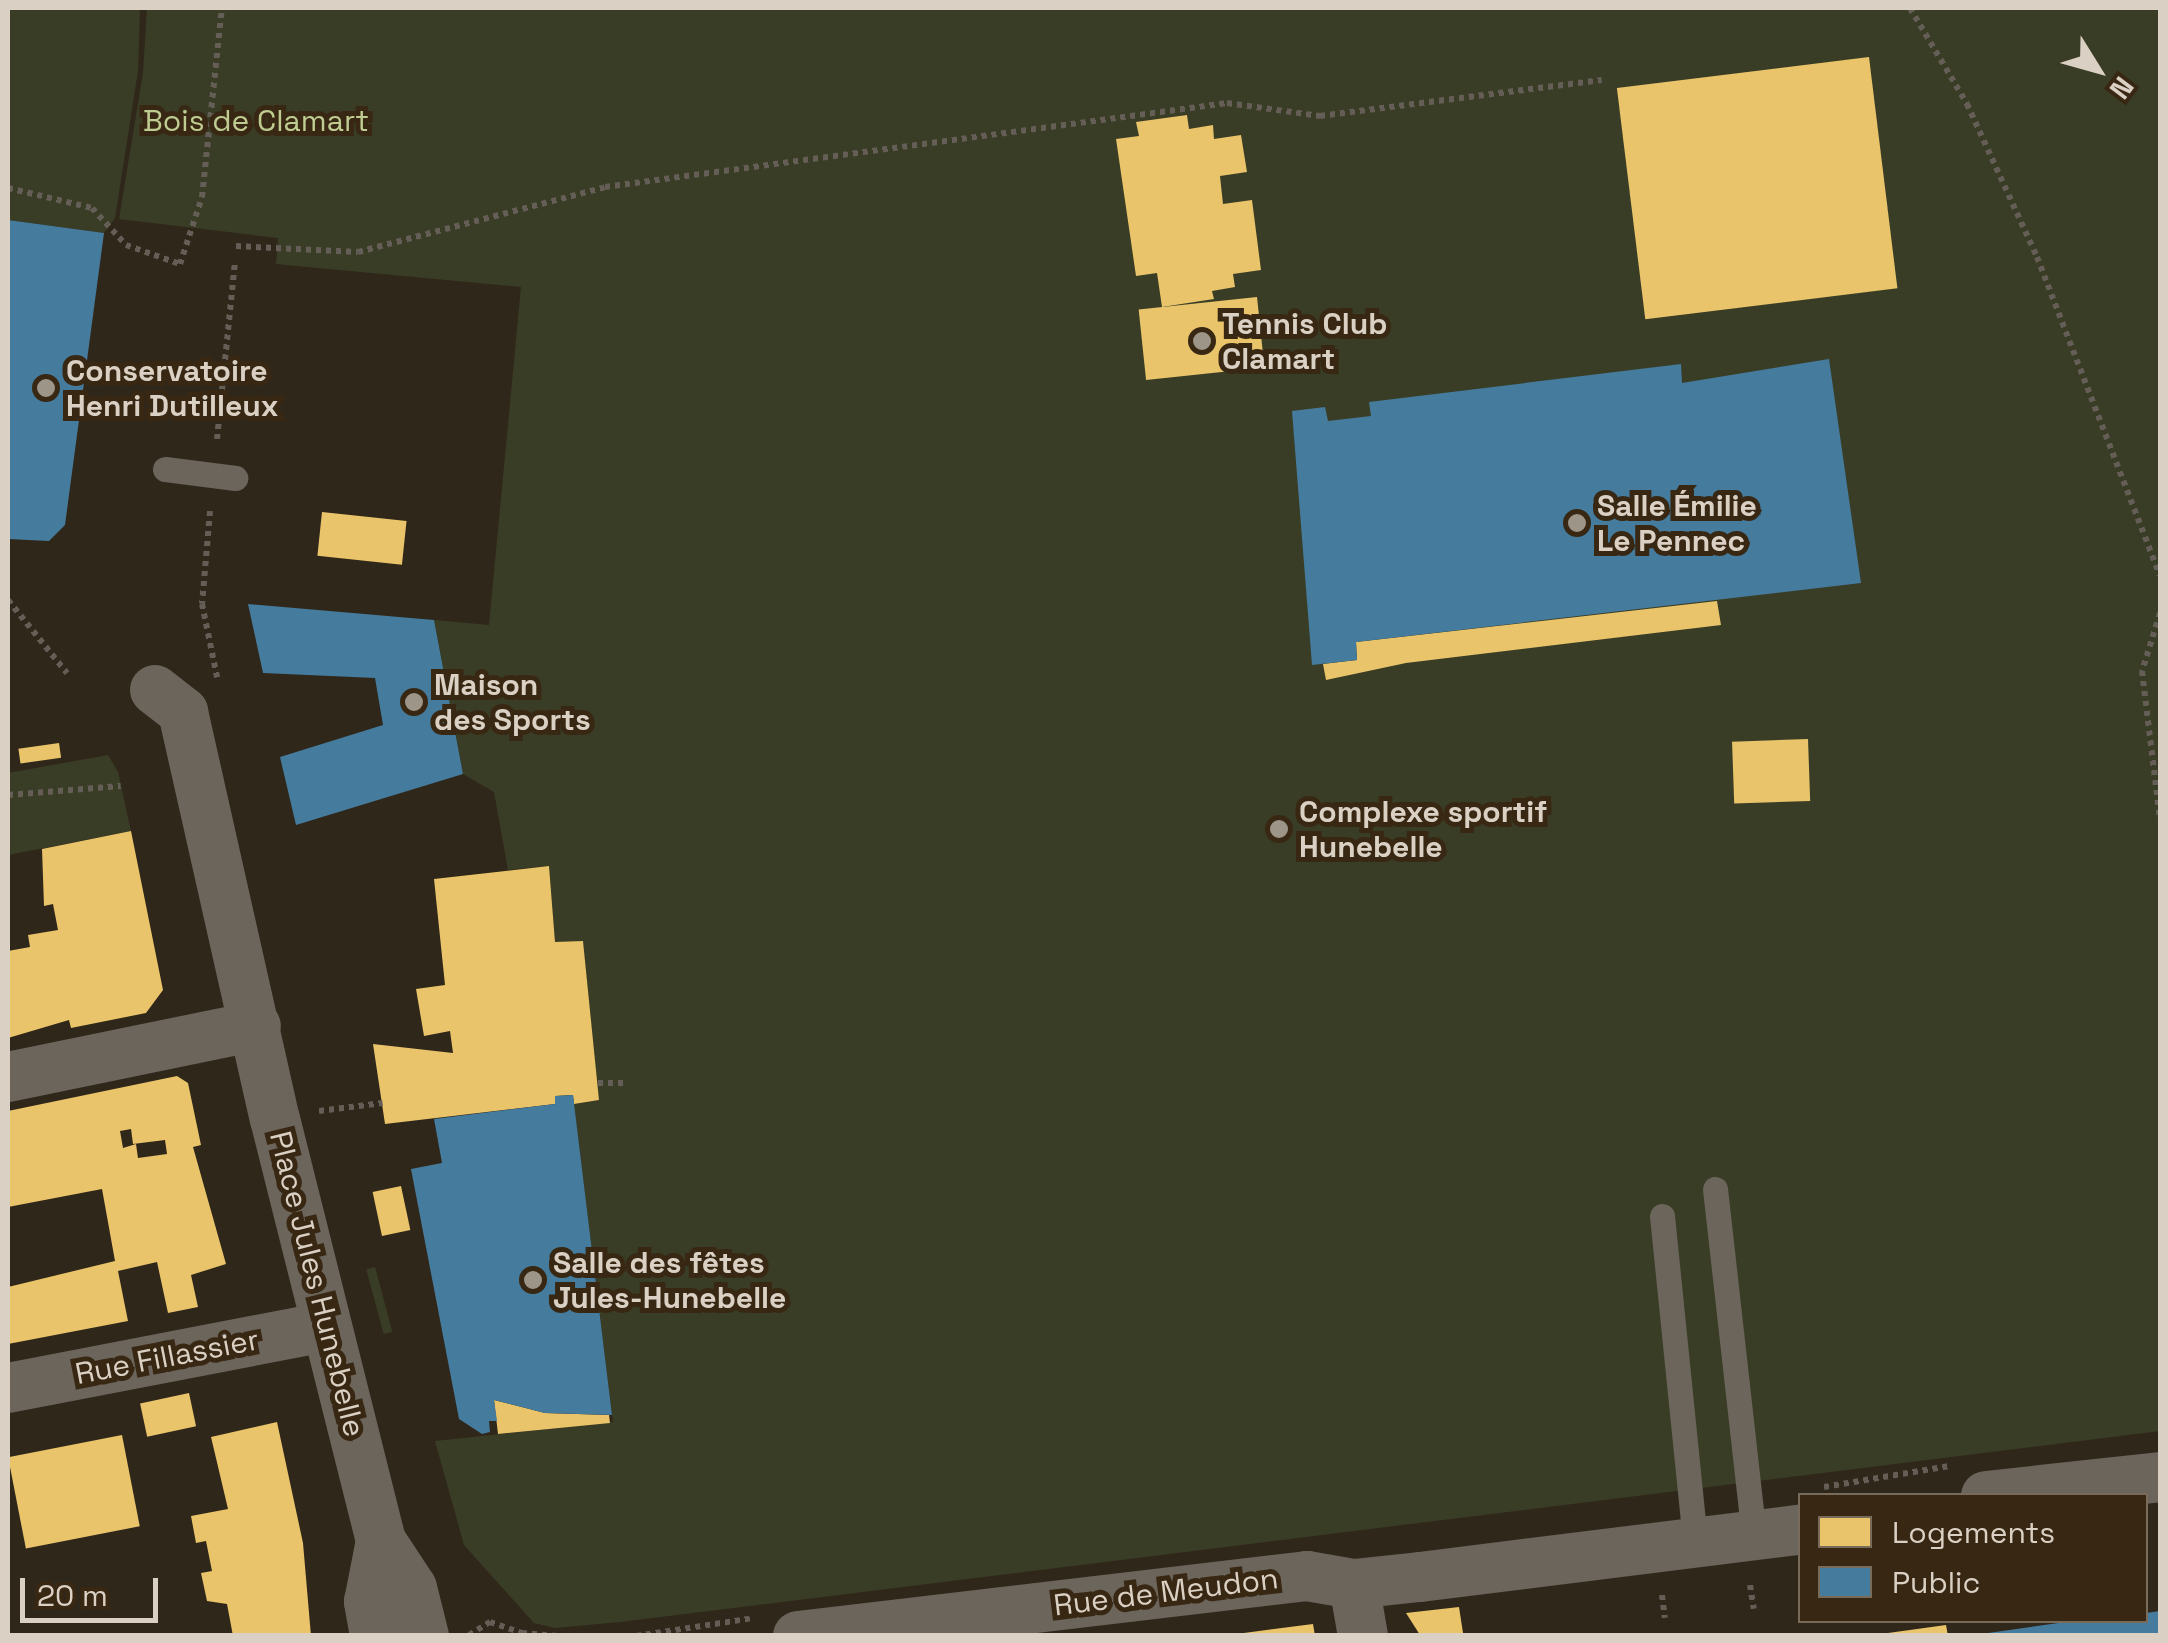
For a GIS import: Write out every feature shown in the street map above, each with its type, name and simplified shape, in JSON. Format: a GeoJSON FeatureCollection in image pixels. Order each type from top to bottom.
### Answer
{"type":"FeatureCollection","features":[{"type":"Feature","properties":{"kind":"street","name":"Place Jules Hunebelle"},"geometry":{"type":"LineString","coordinates":[[155,690],[183,712],[380,1541],[412,1588],[424,1636]]}},
{"type":"Feature","properties":{"kind":"street"},"geometry":{"type":"LineString","coordinates":[[8,1077],[256,1026]]}},
{"type":"Feature","properties":{"kind":"street","name":"Rue Fillassier"},"geometry":{"type":"LineString","coordinates":[[8,1388],[326,1326]]}},
{"type":"Feature","properties":{"kind":"street"},"geometry":{"type":"LineString","coordinates":[[2013,1493],[2160,1477]]}},
{"type":"Feature","properties":{"kind":"street","name":"Place Jules Hunebelle"},"geometry":{"type":"LineString","coordinates":[[375,1636],[369,1602],[380,1541]]}},
{"type":"Feature","properties":{"kind":"street","name":"Rue de Meudon"},"geometry":{"type":"LineString","coordinates":[[973,1636],[1695,1543],[1768,1548]]}},
{"type":"Feature","properties":{"kind":"street","name":"Rue de Meudon"},"geometry":{"type":"LineString","coordinates":[[798,1636],[871,1631],[1307,1576],[1354,1584]]}},
{"type":"Feature","properties":{"kind":"street"},"geometry":{"type":"LineString","coordinates":[[1354,1584],[1362,1636]]}},
{"type":"Feature","properties":{"kind":"lane"},"geometry":{"type":"LineString","coordinates":[[164,469],[224,477]]}},
{"type":"Feature","properties":{"kind":"lane"},"geometry":{"type":"LineString","coordinates":[[1715,1189],[1768,1548]]}},
{"type":"Feature","properties":{"kind":"lane"},"geometry":{"type":"LineString","coordinates":[[1662,1216],[1695,1543]]}},
{"type":"Feature","properties":{"kind":"path"},"geometry":{"type":"LineString","coordinates":[[8,188],[92,208],[126,245],[180,264],[202,198],[222,8]]}},
{"type":"Feature","properties":{"kind":"path"},"geometry":{"type":"LineString","coordinates":[[1910,8],[1967,104],[2037,258],[2160,575]]}},
{"type":"Feature","properties":{"kind":"path"},"geometry":{"type":"LineString","coordinates":[[236,246],[358,252],[605,187],[1227,103],[1320,116],[1602,80]]}},
{"type":"Feature","properties":{"kind":"path"},"geometry":{"type":"LineString","coordinates":[[218,688],[202,604],[224,477],[235,261]]}},
{"type":"Feature","properties":{"kind":"path"},"geometry":{"type":"LineString","coordinates":[[8,600],[66,673]]}},
{"type":"Feature","properties":{"kind":"path"},"geometry":{"type":"LineString","coordinates":[[2160,613],[2142,672],[2160,820]]}},
{"type":"Feature","properties":{"kind":"path"},"geometry":{"type":"LineString","coordinates":[[8,795],[121,786]]}},
{"type":"Feature","properties":{"kind":"path"},"geometry":{"type":"LineString","coordinates":[[598,1084],[625,1082]]}},
{"type":"Feature","properties":{"kind":"path"},"geometry":{"type":"LineString","coordinates":[[361,1105],[382,1103]]}},
{"type":"Feature","properties":{"kind":"path"},"geometry":{"type":"LineString","coordinates":[[1811,1493],[1839,1481],[1882,1475]]}},
{"type":"Feature","properties":{"kind":"path"},"geometry":{"type":"LineString","coordinates":[[1754,1609],[1768,1548]]}},
{"type":"Feature","properties":{"kind":"path"},"geometry":{"type":"LineString","coordinates":[[1661,1588],[1664,1618]]}},
{"type":"Feature","properties":{"kind":"path"},"geometry":{"type":"LineString","coordinates":[[468,1636],[490,1622],[522,1634],[557,1636]]}},
{"type":"Feature","properties":{"kind":"green space"},"geometry":{"type":"Polygon","coordinates":[[[8,8],[140,8],[138,71],[115,218],[104,233],[8,220],[8,8]]]}},
{"type":"Feature","properties":{"kind":"green space","name":"Complexe sportif Hunebelle"},"geometry":{"type":"Polygon","coordinates":[[[147,8],[2160,8],[2160,1431],[620,1622],[555,1628],[534,1623],[464,1545],[435,1441],[613,1422],[574,1104],[599,1100],[583,942],[555,942],[549,866],[508,870],[494,792],[463,774],[434,620],[489,625],[521,287],[276,264],[278,238],[119,219],[143,73],[147,8]]]}},
{"type":"Feature","properties":{"kind":"green space"},"geometry":{"type":"Polygon","coordinates":[[[108,755],[118,772],[131,831],[8,855],[8,773],[108,755]]]}},
{"type":"Feature","properties":{"kind":"green space"},"geometry":{"type":"Polygon","coordinates":[[[375,1267],[392,1332],[384,1334],[366,1269],[375,1267]]]}},
{"type":"Feature","properties":{"kind":"building: Logements"},"geometry":{"type":"Polygon","coordinates":[[[1869,57],[1897,288],[1645,319],[1617,88],[1869,57]]]}},
{"type":"Feature","properties":{"kind":"building: Logements"},"geometry":{"type":"Polygon","coordinates":[[[1187,115],[1189,129],[1213,125],[1214,139],[1241,135],[1247,172],[1220,176],[1223,204],[1252,200],[1261,270],[1233,274],[1235,287],[1212,291],[1214,299],[1162,307],[1157,273],[1136,276],[1116,139],[1139,136],[1136,122],[1187,115]]]}},
{"type":"Feature","properties":{"kind":"building: Logements","name":"Tennis Club Clamart"},"geometry":{"type":"Polygon","coordinates":[[[1257,297],[1264,368],[1146,380],[1139,309],[1257,297]]]}},
{"type":"Feature","properties":{"kind":"building: Logements"},"geometry":{"type":"Polygon","coordinates":[[[322,512],[407,521],[402,565],[317,556],[322,512]]]}},
{"type":"Feature","properties":{"kind":"building: Logements"},"geometry":{"type":"Polygon","coordinates":[[[1717,601],[1721,625],[1406,663],[1326,680],[1323,664],[1357,660],[1356,642],[1717,601]]]}},
{"type":"Feature","properties":{"kind":"building: Logements"},"geometry":{"type":"Polygon","coordinates":[[[1808,739],[1810,801],[1734,804],[1732,742],[1808,739]]]}},
{"type":"Feature","properties":{"kind":"building: Logements"},"geometry":{"type":"Polygon","coordinates":[[[59,743],[61,758],[20,764],[18,749],[59,743]]]}},
{"type":"Feature","properties":{"kind":"building: Logements"},"geometry":{"type":"Polygon","coordinates":[[[131,831],[163,990],[146,1013],[71,1028],[69,1020],[8,1038],[8,951],[30,947],[28,935],[58,930],[53,904],[44,906],[42,849],[131,831]]]}},
{"type":"Feature","properties":{"kind":"building: Logements"},"geometry":{"type":"Polygon","coordinates":[[[549,866],[555,942],[583,941],[599,1100],[574,1104],[573,1095],[555,1096],[555,1104],[385,1124],[373,1044],[453,1053],[450,1031],[424,1036],[416,989],[445,985],[434,879],[549,866]]]}},
{"type":"Feature","properties":{"kind":"building: Logements"},"geometry":{"type":"Polygon","coordinates":[[[177,1076],[188,1083],[201,1145],[193,1147],[226,1264],[191,1275],[198,1307],[168,1313],[157,1262],[118,1271],[128,1321],[8,1344],[8,1287],[115,1261],[102,1189],[8,1207],[8,1111],[177,1076]],[[131,1129],[120,1131],[123,1148],[136,1144],[138,1158],[167,1154],[165,1140],[133,1144],[131,1129]]]}},
{"type":"Feature","properties":{"kind":"building: Logements"},"geometry":{"type":"Polygon","coordinates":[[[401,1186],[410,1230],[382,1236],[373,1192],[401,1186]]]}},
{"type":"Feature","properties":{"kind":"building: Logements"},"geometry":{"type":"Polygon","coordinates":[[[189,1393],[196,1426],[147,1437],[140,1403],[189,1393]]]}},
{"type":"Feature","properties":{"kind":"building: Logements"},"geometry":{"type":"Polygon","coordinates":[[[494,1400],[545,1413],[609,1415],[610,1423],[498,1434],[494,1400]]]}},
{"type":"Feature","properties":{"kind":"building: Logements"},"geometry":{"type":"Polygon","coordinates":[[[277,1422],[303,1543],[311,1636],[233,1636],[227,1604],[207,1601],[201,1573],[212,1571],[206,1541],[196,1543],[191,1516],[228,1509],[211,1437],[277,1422]]]}},
{"type":"Feature","properties":{"kind":"building: Logements"},"geometry":{"type":"Polygon","coordinates":[[[122,1435],[140,1526],[26,1548],[8,1457],[122,1435]]]}},
{"type":"Feature","properties":{"kind":"building: Logements"},"geometry":{"type":"Polygon","coordinates":[[[1459,1607],[1463,1633],[1420,1635],[1406,1613],[1459,1607]]]}},
{"type":"Feature","properties":{"kind":"building: Logements"},"geometry":{"type":"Polygon","coordinates":[[[1313,1624],[1315,1636],[1244,1633],[1313,1624]]]}},
{"type":"Feature","properties":{"kind":"building: Logements"},"geometry":{"type":"Polygon","coordinates":[[[1946,1625],[1948,1636],[1888,1636],[1888,1633],[1946,1625]]]}},
{"type":"Feature","properties":{"kind":"building: Public","name":"Conservatoire Henri Dutilleux"},"geometry":{"type":"Polygon","coordinates":[[[8,220],[104,233],[65,525],[49,541],[8,539],[8,220]]]}},
{"type":"Feature","properties":{"kind":"building: Public","name":"Salle Émilie Le Pennec"},"geometry":{"type":"Polygon","coordinates":[[[1829,359],[1861,583],[1356,642],[1357,660],[1312,665],[1292,411],[1325,407],[1328,421],[1371,416],[1369,402],[1681,364],[1682,383],[1829,359]]]}},
{"type":"Feature","properties":{"kind":"building: Public","name":"Maison des Sports"},"geometry":{"type":"Polygon","coordinates":[[[248,604],[434,620],[463,774],[296,825],[280,757],[383,725],[375,678],[263,673],[248,604]]]}},
{"type":"Feature","properties":{"kind":"building: Public"},"geometry":{"type":"Polygon","coordinates":[[[573,1095],[612,1415],[545,1413],[494,1400],[497,1421],[489,1421],[490,1432],[482,1434],[459,1419],[411,1169],[442,1163],[434,1119],[555,1104],[555,1096],[573,1095]]]}},
{"type":"Feature","properties":{"kind":"building: Public"},"geometry":{"type":"Polygon","coordinates":[[[2160,1611],[2160,1636],[1967,1636],[2058,1623],[2148,1623],[2148,1613],[2160,1611]]]}},
{"type":"Feature","properties":{"kind":"place","name":"Tennis Club Clamart"},"geometry":{"type":"Point","coordinates":[1202,341]}},
{"type":"Feature","properties":{"kind":"place","name":"Conservatoire Henri Dutilleux"},"geometry":{"type":"Point","coordinates":[46,388]}},
{"type":"Feature","properties":{"kind":"place","name":"Salle Émilie Le Pennec"},"geometry":{"type":"Point","coordinates":[1577,523]}},
{"type":"Feature","properties":{"kind":"place","name":"Maison des Sports"},"geometry":{"type":"Point","coordinates":[414,702]}},
{"type":"Feature","properties":{"kind":"place","name":"Complexe sportif Hunebelle"},"geometry":{"type":"Point","coordinates":[1279,829]}},
{"type":"Feature","properties":{"kind":"place","name":"Salle des fêtes Jules-Hunebelle"},"geometry":{"type":"Point","coordinates":[533,1280]}},
{"type":"Feature","properties":{"kind":"park label","name":"Bois de Clamart"},"geometry":{"type":"Point","coordinates":[256,121]}}]}
